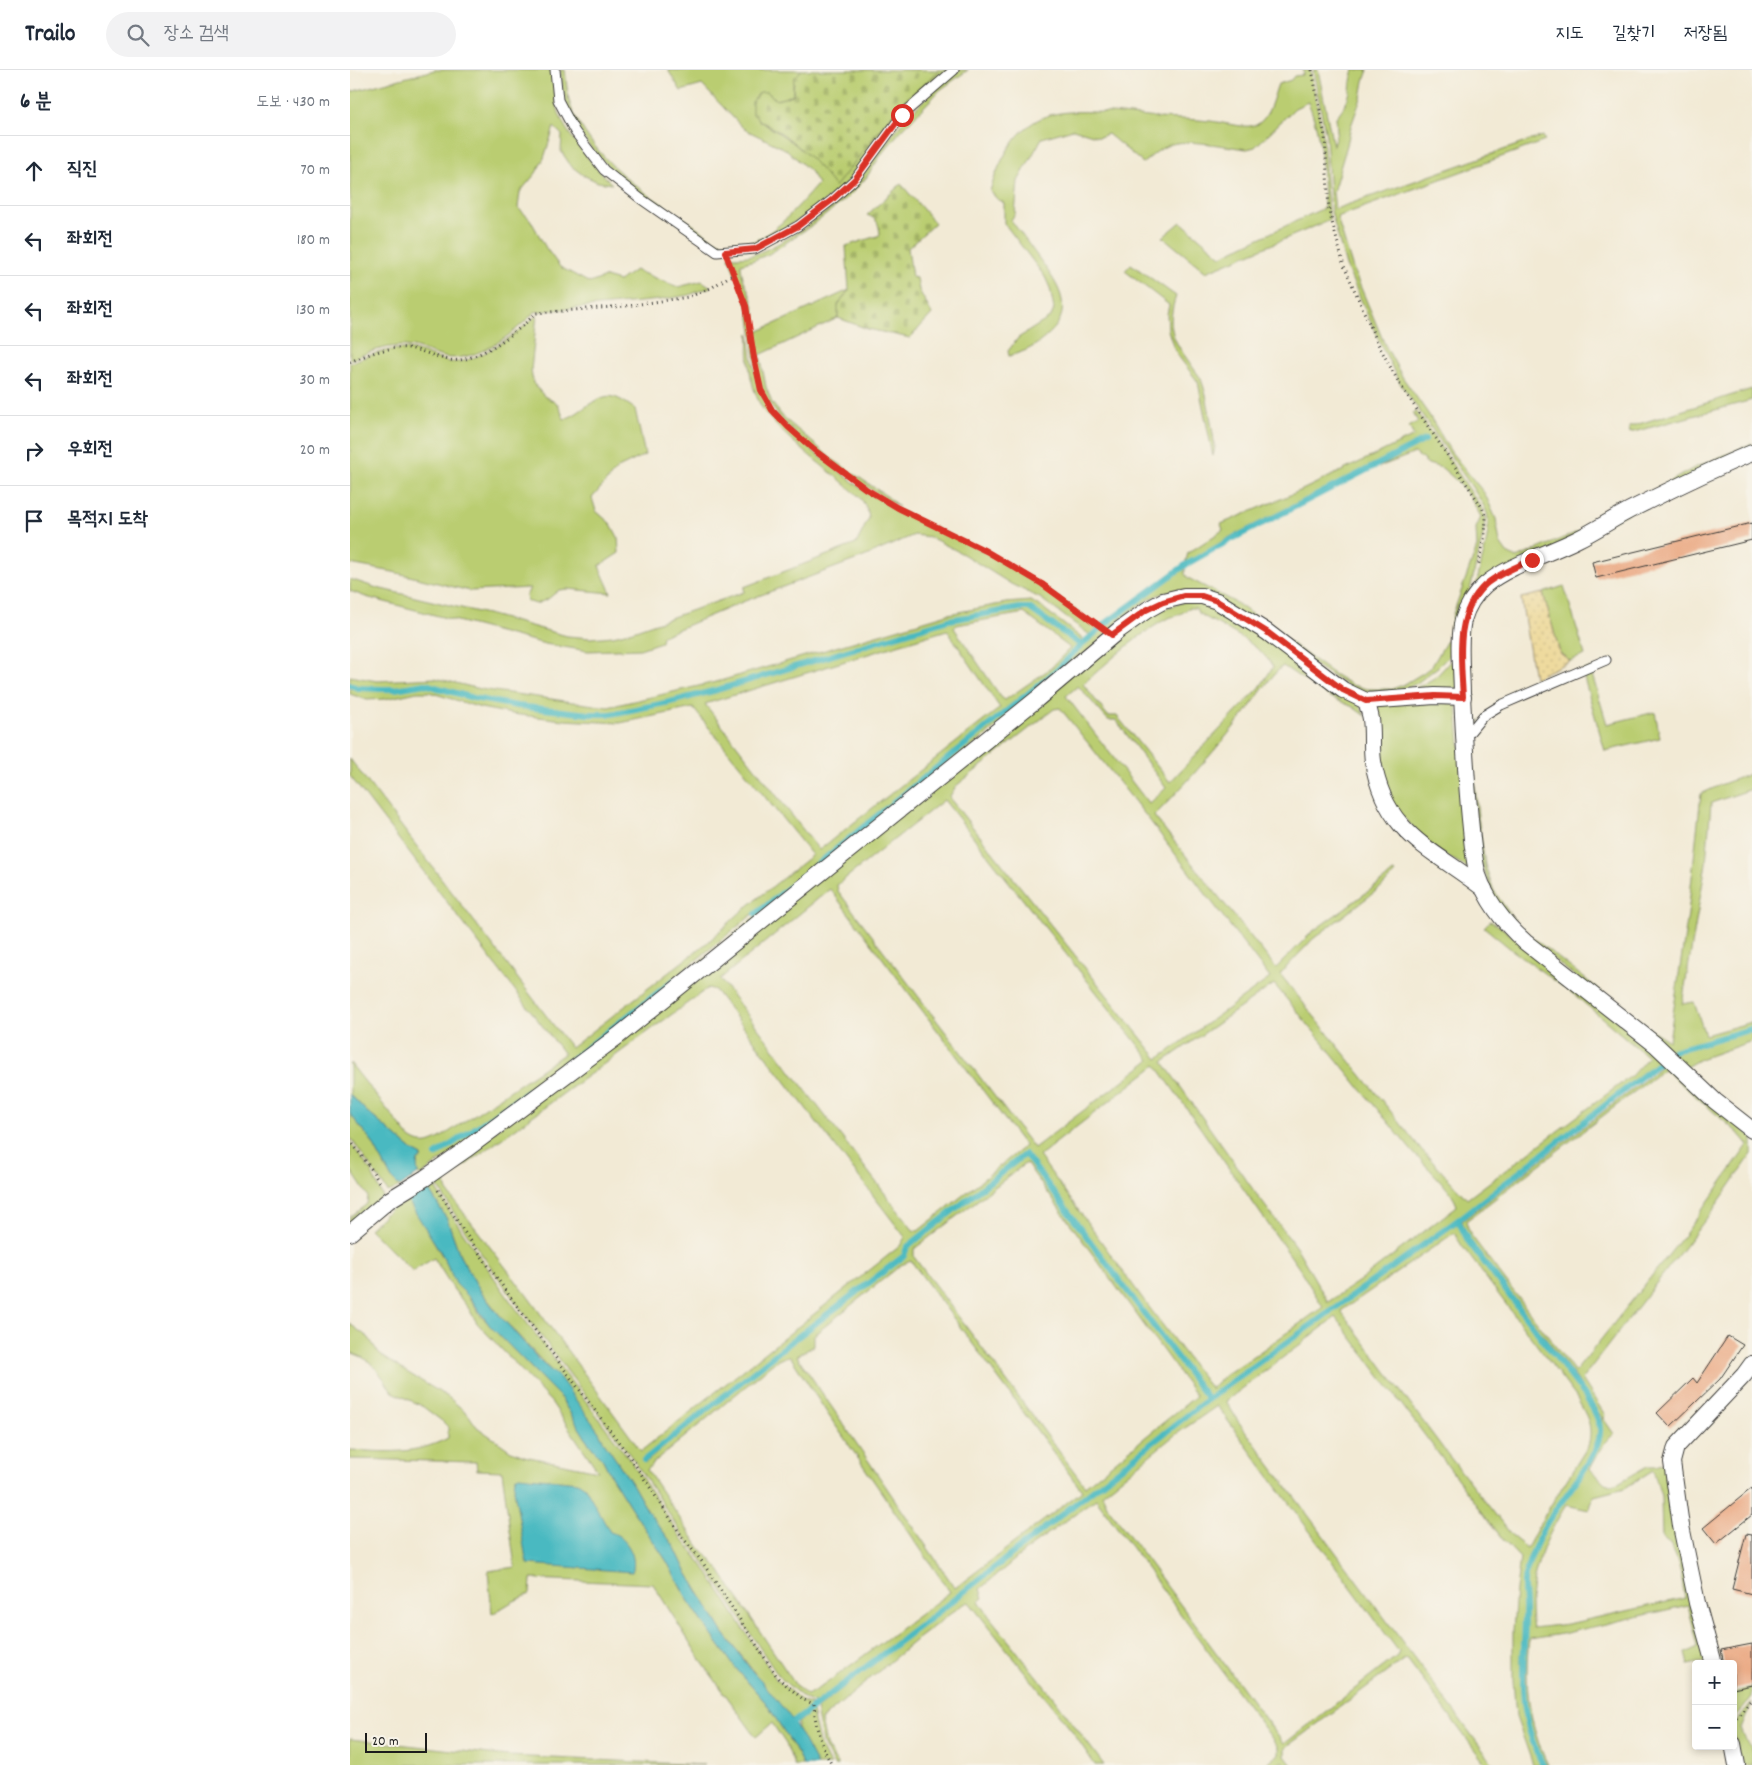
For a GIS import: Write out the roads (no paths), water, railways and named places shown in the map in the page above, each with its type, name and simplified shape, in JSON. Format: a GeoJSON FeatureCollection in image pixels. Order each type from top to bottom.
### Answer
{"type":"FeatureCollection","features":[{"type":"Feature","properties":{"kind":"street"},"geometry":{"type":"LineString","coordinates":[[1752,453],[1690,480],[1634,508],[1575,541],[1501,574],[1485,585],[1469,604],[1463,620],[1461,664],[1464,740],[1473,851],[1478,875],[1496,910],[1509,927],[1525,942],[1656,1045],[1715,1101],[1752,1130]]}},
{"type":"Feature","properties":{"kind":"street"},"geometry":{"type":"LineString","coordinates":[[350,1233],[394,1197],[427,1176],[618,1036],[1037,699],[1112,635],[1146,610],[1163,602],[1184,596],[1202,596],[1217,601],[1267,632],[1343,690],[1366,701],[1435,696],[1463,697]]}},
{"type":"Feature","properties":{"kind":"street"},"geometry":{"type":"LineString","coordinates":[[1366,701],[1371,720],[1372,760],[1386,806],[1403,828],[1423,846],[1484,889]]}},
{"type":"Feature","properties":{"kind":"street"},"geometry":{"type":"LineString","coordinates":[[1713,1660],[1697,1603],[1681,1526],[1672,1462],[1676,1447],[1744,1375],[1752,1364]]}},
{"type":"Feature","properties":{"kind":"street"},"geometry":{"type":"LineString","coordinates":[[1734,1750],[1737,1765]]}},
{"type":"Feature","properties":{"kind":"lane"},"geometry":{"type":"LineString","coordinates":[[555,70],[558,100],[575,132],[604,170],[641,200],[717,252],[755,249],[798,226],[832,200],[855,179],[902,115],[954,70]]}},
{"type":"Feature","properties":{"kind":"lane"},"geometry":{"type":"LineString","coordinates":[[1464,740],[1483,716],[1501,705],[1606,660]]}},
{"type":"Feature","properties":{"kind":"water"},"geometry":{"type":"Polygon","coordinates":[[[350,1094],[366,1111],[413,1151],[422,1156],[418,1160],[418,1174],[400,1187],[392,1179],[371,1140],[350,1114],[350,1094]]]}},
{"type":"Feature","properties":{"kind":"water"},"geometry":{"type":"Polygon","coordinates":[[[425,1184],[447,1219],[461,1258],[480,1290],[495,1310],[542,1363],[560,1378],[599,1432],[647,1510],[674,1546],[686,1571],[723,1632],[794,1722],[817,1765],[803,1765],[766,1703],[734,1666],[709,1631],[688,1600],[666,1560],[611,1476],[603,1460],[590,1445],[560,1397],[490,1326],[471,1299],[456,1284],[443,1256],[405,1196],[425,1184]]]}},
{"type":"Feature","properties":{"kind":"water"},"geometry":{"type":"Polygon","coordinates":[[[519,1476],[578,1482],[585,1487],[610,1532],[626,1542],[632,1554],[632,1572],[528,1564],[514,1489],[515,1478],[519,1476]]]}},
{"type":"Feature","properties":{"kind":"waterway"},"geometry":{"type":"LineString","coordinates":[[1105,624],[1187,564],[1425,440]]}},
{"type":"Feature","properties":{"kind":"waterway"},"geometry":{"type":"LineString","coordinates":[[350,685],[358,688],[395,689],[425,684],[473,698],[517,706],[589,714],[611,714],[717,690],[949,620],[1020,608],[1029,608],[1081,645]]}},
{"type":"Feature","properties":{"kind":"waterway"},"geometry":{"type":"LineString","coordinates":[[756,914],[1057,670],[1081,645],[1101,628]]}},
{"type":"Feature","properties":{"kind":"waterway"},"geometry":{"type":"LineString","coordinates":[[436,1155],[548,1078],[674,980]]}},
{"type":"Feature","properties":{"kind":"waterway"},"geometry":{"type":"LineString","coordinates":[[1673,1051],[1752,1029]]}},
{"type":"Feature","properties":{"kind":"waterway"},"geometry":{"type":"LineString","coordinates":[[794,1722],[942,1609],[1208,1399],[1458,1220],[1659,1063]]}},
{"type":"Feature","properties":{"kind":"waterway"},"geometry":{"type":"LineString","coordinates":[[644,1460],[787,1345],[904,1256],[907,1247],[1025,1154],[1208,1399]]}},
{"type":"Feature","properties":{"kind":"waterway"},"geometry":{"type":"LineString","coordinates":[[1458,1220],[1468,1241],[1584,1394],[1596,1415],[1600,1428],[1595,1451],[1580,1477],[1547,1523],[1537,1542],[1524,1579],[1524,1703],[1531,1737],[1543,1765]]}}]}
